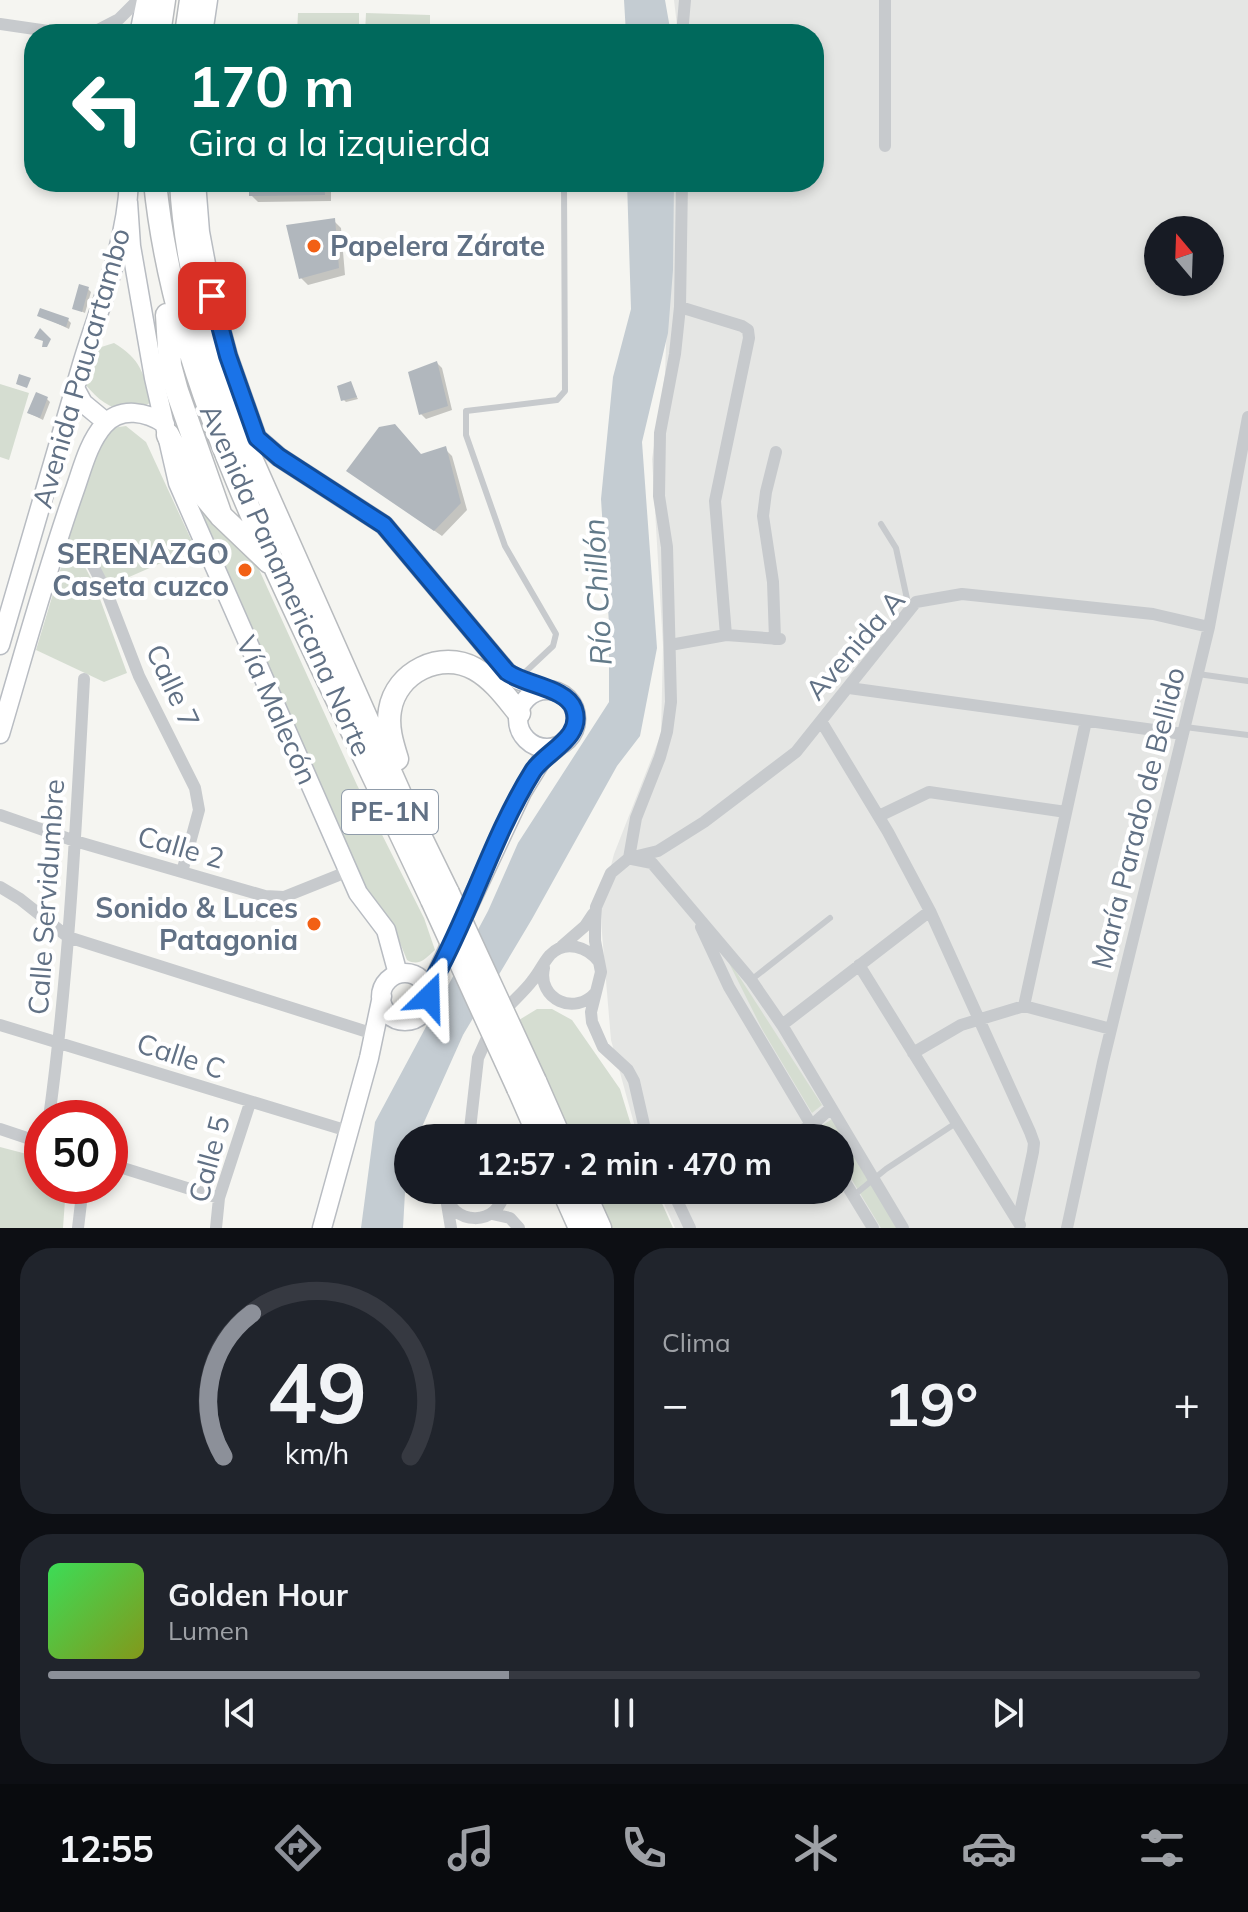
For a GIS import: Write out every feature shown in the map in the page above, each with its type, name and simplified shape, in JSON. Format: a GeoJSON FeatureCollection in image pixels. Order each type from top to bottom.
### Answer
{"type":"FeatureCollection","features":[{"type":"Feature","properties":{"kind":"highway"},"geometry":{"type":"LineString","coordinates":[[160,24],[164,0]]}},
{"type":"Feature","properties":{"kind":"highway"},"geometry":{"type":"LineString","coordinates":[[187,24],[191,0]]}},
{"type":"Feature","properties":{"kind":"highway","name":"Avenida Panamericana Norte"},"geometry":{"type":"LineString","coordinates":[[156,192],[169,280],[186,341],[219,434],[276,569],[440,896],[527,1085],[551,1124]]}},
{"type":"Feature","properties":{"kind":"highway","name":"Avenida Panamericana Norte"},"geometry":{"type":"LineString","coordinates":[[182,192],[194,280],[211,351],[231,413],[404,803],[440,896]]}},
{"type":"Feature","properties":{"kind":"highway"},"geometry":{"type":"LineString","coordinates":[[158,214],[157,244],[170,341],[170,365],[221,516]]}},
{"type":"Feature","properties":{"kind":"highway"},"geometry":{"type":"LineString","coordinates":[[166,430],[191,480],[221,516],[276,569]]}},
{"type":"Feature","properties":{"kind":"highway"},"geometry":{"type":"LineString","coordinates":[[257,438],[288,509],[331,636]]}},
{"type":"Feature","properties":{"kind":"highway"},"geometry":{"type":"LineString","coordinates":[[404,803],[404,782],[390,734],[389,716],[397,689],[410,675],[437,663],[466,665],[489,679],[519,713]]}},
{"type":"Feature","properties":{"kind":"highway","name":"Avenida Panamericana Norte"},"geometry":{"type":"LineString","coordinates":[[527,1085],[537,1124]]}},
{"type":"Feature","properties":{"kind":"highway"},"geometry":{"type":"LineString","coordinates":[[569,1204],[580,1228]]}},
{"type":"Feature","properties":{"kind":"highway"},"geometry":{"type":"LineString","coordinates":[[589,1204],[600,1228]]}},
{"type":"Feature","properties":{"kind":"main road"},"geometry":{"type":"LineString","coordinates":[[141,24],[146,0]]}},
{"type":"Feature","properties":{"kind":"main road"},"geometry":{"type":"LineString","coordinates":[[204,24],[208,0]]}},
{"type":"Feature","properties":{"kind":"main road","name":"Avenida Paucartambo"},"geometry":{"type":"LineString","coordinates":[[0,645],[116,260],[128,192]]}},
{"type":"Feature","properties":{"kind":"main road"},"geometry":{"type":"LineString","coordinates":[[197,192],[200,232],[212,296],[235,377],[257,438],[279,457],[384,525],[507,672],[518,680],[564,695],[574,709],[574,726],[565,741],[541,761],[522,792],[436,975],[424,1011],[382,1037],[369,1058]]}},
{"type":"Feature","properties":{"kind":"main road","name":"Vía Malecón"},"geometry":{"type":"LineString","coordinates":[[128,202],[131,246],[154,378],[178,483],[362,900],[386,930],[402,974]]}},
{"type":"Feature","properties":{"kind":"main road"},"geometry":{"type":"LineString","coordinates":[[75,388],[83,403],[106,422]]}},
{"type":"Feature","properties":{"kind":"main road","name":"Avenida Paucartambo"},"geometry":{"type":"LineString","coordinates":[[0,734],[56,546],[94,438],[106,422],[123,414],[144,413],[166,430]]}},
{"type":"Feature","properties":{"kind":"main road"},"geometry":{"type":"LineString","coordinates":[[23,568],[47,575]]}},
{"type":"Feature","properties":{"kind":"main road"},"geometry":{"type":"LineString","coordinates":[[522,792],[527,761],[519,713],[526,699],[548,690]]}},
{"type":"Feature","properties":{"kind":"main road"},"geometry":{"type":"LineString","coordinates":[[523,735],[535,745],[543,747],[565,741]]}},
{"type":"Feature","properties":{"kind":"main road"},"geometry":{"type":"LineString","coordinates":[[322,1228],[369,1058],[386,983],[402,974],[424,971],[443,961]]}},
{"type":"Feature","properties":{"kind":"main road"},"geometry":{"type":"LineString","coordinates":[[402,974],[413,974],[425,983],[429,997]]}},
{"type":"Feature","properties":{"kind":"main road"},"geometry":{"type":"LineString","coordinates":[[382,996],[391,1016],[405,1021],[413,1019]]}},
{"type":"Feature","properties":{"kind":"street"},"geometry":{"type":"LineString","coordinates":[[109,24],[138,0]]}},
{"type":"Feature","properties":{"kind":"street"},"geometry":{"type":"LineString","coordinates":[[683,24],[685,0]]}},
{"type":"Feature","properties":{"kind":"street"},"geometry":{"type":"LineString","coordinates":[[885,0],[885,146]]}},
{"type":"Feature","properties":{"kind":"street"},"geometry":{"type":"LineString","coordinates":[[0,24],[24,27]]}},
{"type":"Feature","properties":{"kind":"street"},"geometry":{"type":"LineString","coordinates":[[471,1124],[481,1047],[496,1022],[545,964],[585,926],[611,873],[629,858],[636,818],[667,732],[671,702],[670,645],[667,547],[659,496],[660,433],[675,354],[680,307],[682,192]]}},
{"type":"Feature","properties":{"kind":"street"},"geometry":{"type":"LineString","coordinates":[[680,307],[748,330],[749,338],[715,501],[726,635]]}},
{"type":"Feature","properties":{"kind":"street","name":"María Parado de Bellido"},"geometry":{"type":"LineString","coordinates":[[1067,1228],[1111,1029],[1209,627],[1248,417]]}},
{"type":"Feature","properties":{"kind":"street"},"geometry":{"type":"LineString","coordinates":[[670,645],[726,635],[777,639],[773,582],[763,516],[776,452]]}},
{"type":"Feature","properties":{"kind":"street","name":"Calle 7"},"geometry":{"type":"LineString","coordinates":[[56,546],[88,556],[107,593],[139,676],[195,788],[199,810],[182,872]]}},
{"type":"Feature","properties":{"kind":"street","name":"Avenida A"},"geometry":{"type":"LineString","coordinates":[[629,858],[658,851],[704,822],[796,752],[916,602],[962,594],[1153,614],[1209,627]]}},
{"type":"Feature","properties":{"kind":"street","name":"Calle Servidumbre"},"geometry":{"type":"LineString","coordinates":[[51,1100],[68,937],[84,679]]}},
{"type":"Feature","properties":{"kind":"street"},"geometry":{"type":"LineString","coordinates":[[849,688],[1086,721],[1184,730]]}},
{"type":"Feature","properties":{"kind":"street"},"geometry":{"type":"LineString","coordinates":[[821,721],[879,816],[930,911],[1034,1143],[1020,1225]]}},
{"type":"Feature","properties":{"kind":"street"},"geometry":{"type":"LineString","coordinates":[[1024,1006],[1086,721]]}},
{"type":"Feature","properties":{"kind":"street"},"geometry":{"type":"LineString","coordinates":[[879,816],[929,792],[1066,812]]}},
{"type":"Feature","properties":{"kind":"street","name":"Calle 2"},"geometry":{"type":"LineString","coordinates":[[0,815],[75,841],[265,896],[284,897],[349,871]]}},
{"type":"Feature","properties":{"kind":"street"},"geometry":{"type":"LineString","coordinates":[[629,858],[652,863],[751,980],[782,1025],[903,1228]]}},
{"type":"Feature","properties":{"kind":"street"},"geometry":{"type":"LineString","coordinates":[[0,887],[68,937],[374,1034]]}},
{"type":"Feature","properties":{"kind":"street"},"geometry":{"type":"LineString","coordinates":[[596,907],[594,932],[601,972],[591,1012],[595,1033],[603,1047],[628,1070],[634,1081],[644,1124]]}},
{"type":"Feature","properties":{"kind":"street"},"geometry":{"type":"LineString","coordinates":[[690,907],[729,987],[810,1124]]}},
{"type":"Feature","properties":{"kind":"street"},"geometry":{"type":"LineString","coordinates":[[782,1025],[930,911]]}},
{"type":"Feature","properties":{"kind":"street"},"geometry":{"type":"LineString","coordinates":[[558,949],[577,946],[599,962]]}},
{"type":"Feature","properties":{"kind":"street"},"geometry":{"type":"LineString","coordinates":[[545,964],[544,984],[555,1000]]}},
{"type":"Feature","properties":{"kind":"street"},"geometry":{"type":"LineString","coordinates":[[859,965],[1020,1225]]}},
{"type":"Feature","properties":{"kind":"street"},"geometry":{"type":"LineString","coordinates":[[515,1000],[538,995],[575,1005],[584,1002],[598,990]]}},
{"type":"Feature","properties":{"kind":"street"},"geometry":{"type":"LineString","coordinates":[[913,1053],[961,1025],[1024,1006],[1111,1029]]}},
{"type":"Feature","properties":{"kind":"street","name":"Calle C"},"geometry":{"type":"LineString","coordinates":[[0,1025],[348,1131]]}},
{"type":"Feature","properties":{"kind":"street","name":"Calle 5"},"geometry":{"type":"LineString","coordinates":[[216,1228],[219,1198],[250,1103]]}},
{"type":"Feature","properties":{"kind":"street"},"geometry":{"type":"LineString","coordinates":[[813,1124],[831,1108]]}},
{"type":"Feature","properties":{"kind":"street"},"geometry":{"type":"LineString","coordinates":[[0,1129],[24,1137]]}},
{"type":"Feature","properties":{"kind":"street"},"geometry":{"type":"LineString","coordinates":[[128,1170],[219,1198]]}},
{"type":"Feature","properties":{"kind":"street"},"geometry":{"type":"LineString","coordinates":[[854,1198],[873,1228]]}},
{"type":"Feature","properties":{"kind":"street"},"geometry":{"type":"LineString","coordinates":[[78,1228],[81,1204]]}},
{"type":"Feature","properties":{"kind":"street"},"geometry":{"type":"LineString","coordinates":[[447,1204],[451,1228]]}},
{"type":"Feature","properties":{"kind":"street"},"geometry":{"type":"LineString","coordinates":[[451,1204],[468,1224],[492,1214],[500,1204]]}},
{"type":"Feature","properties":{"kind":"street"},"geometry":{"type":"LineString","coordinates":[[679,1204],[690,1228]]}},
{"type":"Feature","properties":{"kind":"street"},"geometry":{"type":"LineString","coordinates":[[492,1214],[510,1218],[519,1228]]}},
{"type":"Feature","properties":{"kind":"lane"},"geometry":{"type":"LineString","coordinates":[[518,680],[553,646],[556,634],[505,546],[466,435],[466,411],[557,400],[565,391],[564,192]]}},
{"type":"Feature","properties":{"kind":"lane"},"geometry":{"type":"LineString","coordinates":[[881,524],[896,548],[909,611]]}},
{"type":"Feature","properties":{"kind":"lane"},"geometry":{"type":"LineString","coordinates":[[1198,674],[1248,681]]}},
{"type":"Feature","properties":{"kind":"lane"},"geometry":{"type":"LineString","coordinates":[[1184,730],[1248,735]]}},
{"type":"Feature","properties":{"kind":"lane"},"geometry":{"type":"LineString","coordinates":[[751,980],[830,918]]}},
{"type":"Feature","properties":{"kind":"lane"},"geometry":{"type":"LineString","coordinates":[[854,1195],[956,1123]]}},
{"type":"Feature","properties":{"kind":"shaded area"},"geometry":{"type":"Polygon","coordinates":[[[624,0],[665,0],[669,24],[625,24],[624,0]]]}},
{"type":"Feature","properties":{"kind":"shaded area"},"geometry":{"type":"Polygon","coordinates":[[[674,0],[1248,0],[1248,1228],[675,1228],[664,1204],[854,1204],[854,1124],[634,1124],[611,1040],[600,909],[614,854],[661,734],[663,646],[652,459],[665,374],[672,192],[824,192],[824,24],[677,24],[674,0]]]}},
{"type":"Feature","properties":{"kind":"shaded area"},"geometry":{"type":"Polygon","coordinates":[[[298,13],[359,13],[359,24],[297,24],[298,13]]]}},
{"type":"Feature","properties":{"kind":"shaded area"},"geometry":{"type":"Polygon","coordinates":[[[366,13],[430,15],[430,24],[365,24],[366,13]]]}},
{"type":"Feature","properties":{"kind":"shaded area"},"geometry":{"type":"Polygon","coordinates":[[[627,192],[674,192],[668,333],[642,442],[657,648],[640,736],[617,766],[463,1035],[423,1124],[394,1124],[394,1204],[404,1204],[403,1228],[361,1228],[375,1122],[488,911],[518,843],[609,702],[609,624],[601,499],[613,377],[631,309],[627,192]]]}},
{"type":"Feature","properties":{"kind":"shaded area"},"geometry":{"type":"Polygon","coordinates":[[[114,343],[136,361],[152,402],[132,409],[114,408],[99,399],[85,384],[95,349],[114,343]]]}},
{"type":"Feature","properties":{"kind":"shaded area"},"geometry":{"type":"Polygon","coordinates":[[[0,384],[29,393],[9,460],[0,457],[0,384]]]}},
{"type":"Feature","properties":{"kind":"shaded area"},"geometry":{"type":"Polygon","coordinates":[[[126,426],[146,442],[195,548],[111,585],[89,555],[59,544],[96,443],[112,428],[126,426]]]}},
{"type":"Feature","properties":{"kind":"shaded area"},"geometry":{"type":"Polygon","coordinates":[[[198,509],[257,565],[357,785],[424,918],[435,950],[422,961],[415,963],[407,960],[391,921],[361,888],[198,509]]]}},
{"type":"Feature","properties":{"kind":"shaded area"},"geometry":{"type":"Polygon","coordinates":[[[62,564],[85,567],[96,588],[127,673],[104,682],[36,650],[62,564]]]}},
{"type":"Feature","properties":{"kind":"shaded area"},"geometry":{"type":"Polygon","coordinates":[[[724,953],[822,1105],[812,1113],[762,1029],[724,953]]]}},
{"type":"Feature","properties":{"kind":"shaded area"},"geometry":{"type":"Polygon","coordinates":[[[537,1009],[552,1009],[572,1020],[620,1089],[631,1124],[565,1124],[519,1020],[537,1009]]]}},
{"type":"Feature","properties":{"kind":"shaded area"},"geometry":{"type":"Polygon","coordinates":[[[0,1147],[24,1153],[24,1204],[65,1204],[63,1228],[0,1228],[0,1147]]]}},
{"type":"Feature","properties":{"kind":"shaded area"},"geometry":{"type":"Polygon","coordinates":[[[854,1156],[897,1228],[881,1228],[854,1183],[854,1156]]]}},
{"type":"Feature","properties":{"kind":"shaded area"},"geometry":{"type":"Polygon","coordinates":[[[600,1204],[662,1204],[673,1228],[610,1228],[600,1204]]]}},
{"type":"Feature","properties":{"kind":"building"},"geometry":{"type":"Polygon","coordinates":[[[249,192],[325,192],[325,195],[249,196],[249,192]]]}},
{"type":"Feature","properties":{"kind":"building","name":"Papelera Zárate"},"geometry":{"type":"Polygon","coordinates":[[[335,218],[339,268],[299,279],[286,225],[335,218]]]}},
{"type":"Feature","properties":{"kind":"building"},"geometry":{"type":"Polygon","coordinates":[[[79,284],[89,287],[82,312],[72,309],[79,284]]]}},
{"type":"Feature","properties":{"kind":"building"},"geometry":{"type":"Polygon","coordinates":[[[40,308],[69,318],[66,327],[37,316],[40,308]]]}},
{"type":"Feature","properties":{"kind":"building"},"geometry":{"type":"Polygon","coordinates":[[[40,328],[51,339],[47,347],[42,347],[43,341],[34,338],[40,328]]]}},
{"type":"Feature","properties":{"kind":"building"},"geometry":{"type":"Polygon","coordinates":[[[437,361],[448,406],[419,415],[408,372],[437,361]]]}},
{"type":"Feature","properties":{"kind":"building"},"geometry":{"type":"Polygon","coordinates":[[[19,374],[31,378],[27,388],[16,384],[19,374]]]}},
{"type":"Feature","properties":{"kind":"building"},"geometry":{"type":"Polygon","coordinates":[[[351,381],[357,397],[341,401],[337,386],[351,381]]]}},
{"type":"Feature","properties":{"kind":"building"},"geometry":{"type":"Polygon","coordinates":[[[36,392],[48,397],[40,418],[27,413],[36,392]]]}},
{"type":"Feature","properties":{"kind":"building"},"geometry":{"type":"Polygon","coordinates":[[[395,424],[421,454],[446,446],[461,503],[434,531],[346,471],[379,427],[395,424]]]}},
{"type":"Feature","properties":{"kind":"place","name":"Papelera Zárate"},"geometry":{"type":"Point","coordinates":[314,246]}},
{"type":"Feature","properties":{"kind":"place","name":"SERENAZGO Caseta cuzco"},"geometry":{"type":"Point","coordinates":[245,570]}},
{"type":"Feature","properties":{"kind":"place","name":"Sonido & Luces Patagonia"},"geometry":{"type":"Point","coordinates":[314,924]}},
{"type":"Feature","properties":{"kind":"route"},"geometry":{"type":"LineString","coordinates":[[212,296],[228,356],[257,438],[279,457],[384,525],[507,672],[518,680],[564,695],[574,709],[571,734],[535,768],[522,792],[431,986],[429,997]]}},
{"type":"Feature","properties":{"kind":"water label","name":"Río Chillón"},"geometry":{"type":"Point","coordinates":[598,592]}}]}
